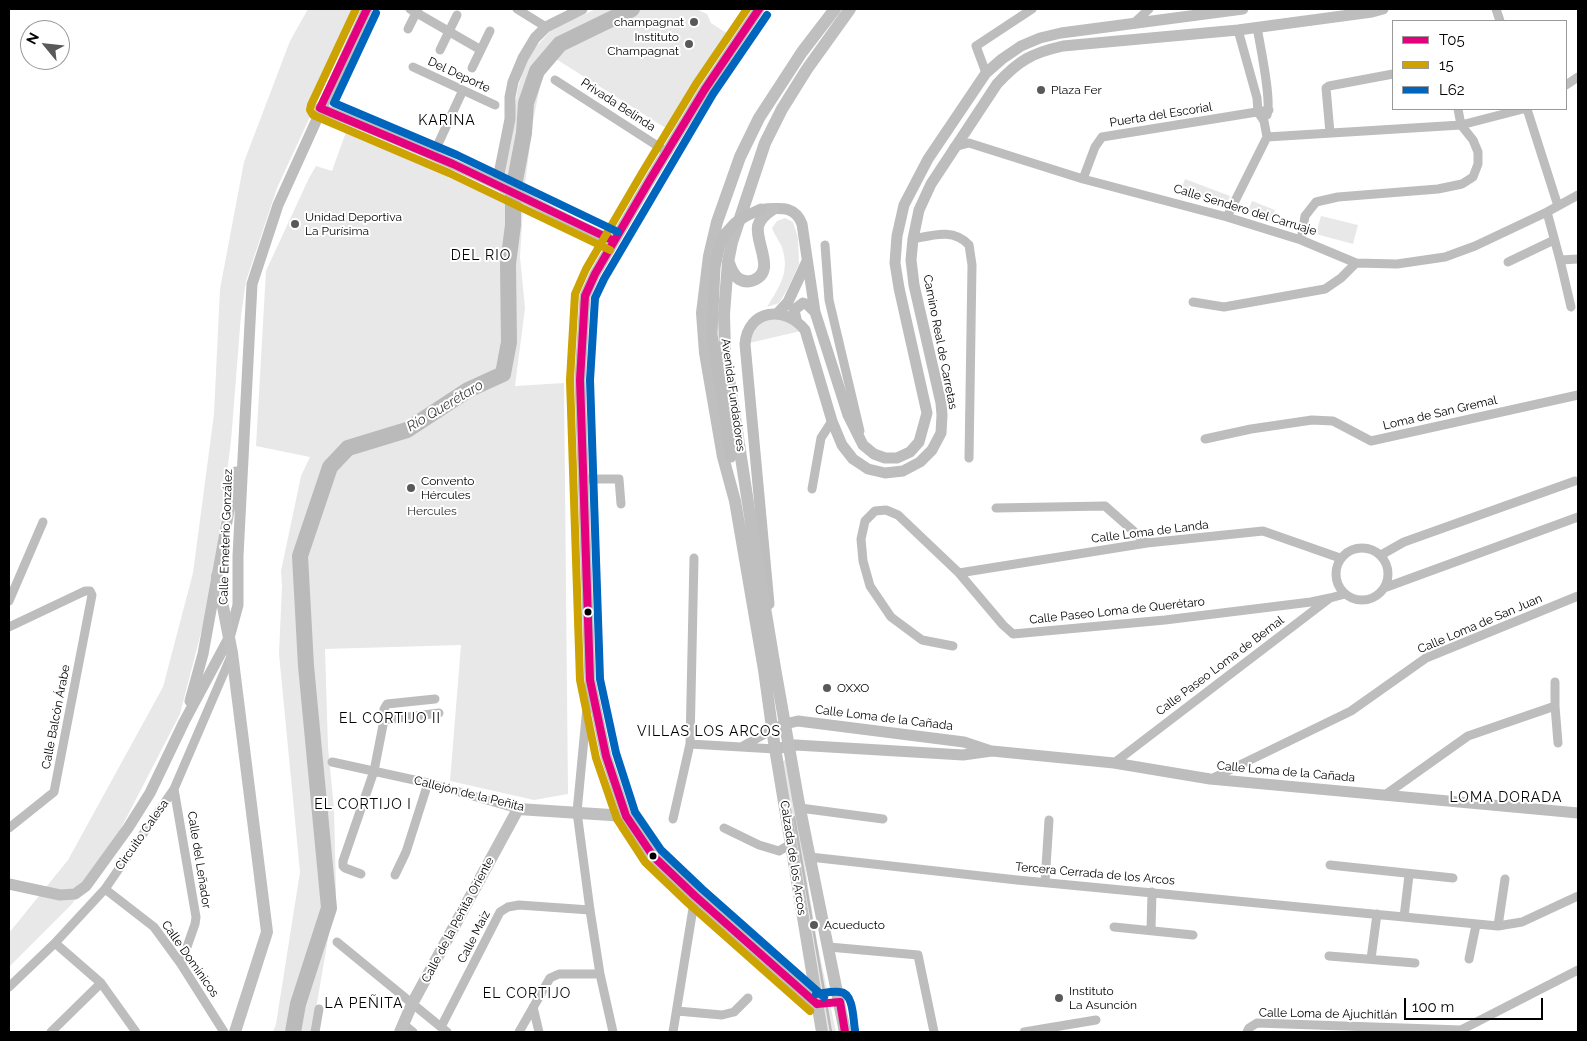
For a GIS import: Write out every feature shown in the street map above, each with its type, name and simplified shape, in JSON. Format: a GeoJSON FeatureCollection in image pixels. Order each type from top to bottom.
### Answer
{"type":"FeatureCollection","features":[{"type":"Feature","properties":{"kind":"main road","name":"Avenida Fundadores"},"geometry":{"type":"LineString","coordinates":[[774,741],[764,670],[735,501],[723,457],[705,353],[702,313],[709,256],[718,222],[740,157],[759,118],[834,9]]}},
{"type":"Feature","properties":{"kind":"main road","name":"Avenida Fundadores"},"geometry":{"type":"LineString","coordinates":[[790,747],[752,529],[725,353],[724,314],[728,262],[740,215],[765,143],[782,109],[807,69],[850,9]]}},
{"type":"Feature","properties":{"kind":"main road"},"geometry":{"type":"LineString","coordinates":[[728,262],[732,272],[746,282],[756,279],[762,274],[765,267],[758,227],[767,209]]}},
{"type":"Feature","properties":{"kind":"main road"},"geometry":{"type":"LineString","coordinates":[[218,576],[230,638],[267,932],[235,1032]]}},
{"type":"Feature","properties":{"kind":"main road","name":"Calzada de los Arcos"},"geometry":{"type":"LineString","coordinates":[[774,741],[822,1032]]}},
{"type":"Feature","properties":{"kind":"main road","name":"Calzada de los Arcos"},"geometry":{"type":"LineString","coordinates":[[790,747],[845,1032]]}},
{"type":"Feature","properties":{"kind":"main road"},"geometry":{"type":"LineString","coordinates":[[785,807],[800,806]]}},
{"type":"Feature","properties":{"kind":"main road","name":"Callejón de la Peñita"},"geometry":{"type":"LineString","coordinates":[[518,808],[626,816]]}},
{"type":"Feature","properties":{"kind":"main road","name":"Calle de la Peñita Oriente"},"geometry":{"type":"LineString","coordinates":[[401,1028],[412,1004],[518,808]]}},
{"type":"Feature","properties":{"kind":"main road"},"geometry":{"type":"LineString","coordinates":[[626,816],[653,856],[695,896],[817,1004],[840,1002]]}},
{"type":"Feature","properties":{"kind":"street","name":"Calle Emeterio González"},"geometry":{"type":"LineString","coordinates":[[9,884],[60,895],[75,894],[86,886],[128,828],[150,793],[184,722],[230,638],[238,605],[238,556],[252,284],[278,205],[320,108],[367,9]]}},
{"type":"Feature","properties":{"kind":"street"},"geometry":{"type":"LineString","coordinates":[[517,9],[546,27]]}},
{"type":"Feature","properties":{"kind":"street"},"geometry":{"type":"LineString","coordinates":[[499,186],[510,119],[510,97],[513,82],[523,58],[535,38],[546,27],[582,9]]}},
{"type":"Feature","properties":{"kind":"street"},"geometry":{"type":"LineString","coordinates":[[613,1032],[600,974],[577,812],[590,680],[580,380],[585,296],[590,283],[667,152],[716,72],[759,9]]}},
{"type":"Feature","properties":{"kind":"street"},"geometry":{"type":"LineString","coordinates":[[986,73],[976,46],[1032,9]]}},
{"type":"Feature","properties":{"kind":"street"},"geometry":{"type":"LineString","coordinates":[[1134,23],[1149,9]]}},
{"type":"Feature","properties":{"kind":"street","name":"Camino Real de Carretas"},"geometry":{"type":"LineString","coordinates":[[863,445],[874,454],[885,458],[897,458],[910,452],[919,442],[927,413],[899,288],[895,263],[897,236],[904,205],[928,159],[986,73],[1021,46],[1040,38],[1061,33],[1242,9]]}},
{"type":"Feature","properties":{"kind":"street","name":"Camino Real de Carretas"},"geometry":{"type":"LineString","coordinates":[[796,320],[805,330],[832,421],[842,445],[853,459],[868,469],[885,473],[903,471],[920,462],[932,450],[940,433],[941,403],[914,285],[911,260],[913,239],[920,210],[931,184],[954,147],[997,84],[1018,62],[1043,50],[1063,46],[1238,30],[1383,9]]}},
{"type":"Feature","properties":{"kind":"street"},"geometry":{"type":"LineString","coordinates":[[408,29],[415,10],[481,50]]}},
{"type":"Feature","properties":{"kind":"street"},"geometry":{"type":"LineString","coordinates":[[440,50],[458,14]]}},
{"type":"Feature","properties":{"kind":"street"},"geometry":{"type":"LineString","coordinates":[[1257,27],[1269,110],[1264,122]]}},
{"type":"Feature","properties":{"kind":"street"},"geometry":{"type":"LineString","coordinates":[[1227,217],[1267,137],[1264,122],[1258,112],[1257,98],[1238,30]]}},
{"type":"Feature","properties":{"kind":"street"},"geometry":{"type":"LineString","coordinates":[[472,68],[490,31]]}},
{"type":"Feature","properties":{"kind":"street","name":"Del Deporte"},"geometry":{"type":"LineString","coordinates":[[413,66],[494,105]]}},
{"type":"Feature","properties":{"kind":"street"},"geometry":{"type":"LineString","coordinates":[[1330,133],[1326,88],[1392,74]]}},
{"type":"Feature","properties":{"kind":"street"},"geometry":{"type":"LineString","coordinates":[[1567,84],[1578,77]]}},
{"type":"Feature","properties":{"kind":"street","name":"Privada Belinda"},"geometry":{"type":"LineString","coordinates":[[555,80],[667,152]]}},
{"type":"Feature","properties":{"kind":"street"},"geometry":{"type":"LineString","coordinates":[[433,155],[463,90]]}},
{"type":"Feature","properties":{"kind":"street"},"geometry":{"type":"LineString","coordinates":[[320,108],[389,135],[614,241]]}},
{"type":"Feature","properties":{"kind":"street","name":"Puerta del Escorial"},"geometry":{"type":"LineString","coordinates":[[1083,178],[1095,147],[1102,137],[1269,110]]}},
{"type":"Feature","properties":{"kind":"street"},"geometry":{"type":"LineString","coordinates":[[1301,240],[1305,216],[1316,202],[1338,197],[1438,189],[1462,184],[1474,177],[1478,164],[1478,152],[1473,140],[1461,125],[1458,110]]}},
{"type":"Feature","properties":{"kind":"street"},"geometry":{"type":"LineString","coordinates":[[1267,137],[1461,125],[1519,110]]}},
{"type":"Feature","properties":{"kind":"street"},"geometry":{"type":"LineString","coordinates":[[1527,110],[1558,206]]}},
{"type":"Feature","properties":{"kind":"street"},"geometry":{"type":"LineString","coordinates":[[947,130],[947,137],[952,141],[956,141],[963,136]]}},
{"type":"Feature","properties":{"kind":"street","name":"Calle Sendero del Carruaje"},"geometry":{"type":"LineString","coordinates":[[928,159],[939,152],[969,143],[1083,178],[1227,217],[1301,240],[1356,262],[1396,264],[1444,257],[1475,246],[1578,195]]}},
{"type":"Feature","properties":{"kind":"street"},"geometry":{"type":"LineString","coordinates":[[939,152],[944,156],[941,168]]}},
{"type":"Feature","properties":{"kind":"street"},"geometry":{"type":"LineString","coordinates":[[735,501],[731,457],[712,334],[714,267],[724,235],[734,223],[746,216],[767,209],[787,209],[798,216],[802,224],[815,312],[848,415],[863,445]]}},
{"type":"Feature","properties":{"kind":"street"},"geometry":{"type":"LineString","coordinates":[[1547,212],[1571,308]]}},
{"type":"Feature","properties":{"kind":"street"},"geometry":{"type":"LineString","coordinates":[[913,239],[948,233],[959,236],[969,245],[972,265],[969,458]]}},
{"type":"Feature","properties":{"kind":"street"},"geometry":{"type":"LineString","coordinates":[[1508,262],[1554,240]]}},
{"type":"Feature","properties":{"kind":"street"},"geometry":{"type":"LineString","coordinates":[[825,245],[829,300],[863,445]]}},
{"type":"Feature","properties":{"kind":"street"},"geometry":{"type":"LineString","coordinates":[[1560,260],[1578,259]]}},
{"type":"Feature","properties":{"kind":"street"},"geometry":{"type":"LineString","coordinates":[[778,313],[788,302],[807,261]]}},
{"type":"Feature","properties":{"kind":"street"},"geometry":{"type":"LineString","coordinates":[[1193,302],[1224,307],[1325,289],[1337,282],[1356,262]]}},
{"type":"Feature","properties":{"kind":"street"},"geometry":{"type":"LineString","coordinates":[[796,320],[794,310],[803,303],[815,312]]}},
{"type":"Feature","properties":{"kind":"street"},"geometry":{"type":"LineString","coordinates":[[775,668],[744,344],[745,336],[750,327],[764,315],[778,313],[796,320]]}},
{"type":"Feature","properties":{"kind":"street","name":"Loma de San Gremal"},"geometry":{"type":"LineString","coordinates":[[1205,439],[1251,429],[1312,420],[1333,421],[1371,441],[1578,395]]}},
{"type":"Feature","properties":{"kind":"street"},"geometry":{"type":"LineString","coordinates":[[812,489],[821,438],[832,421]]}},
{"type":"Feature","properties":{"kind":"street","name":"Calle Emeterio González"},"geometry":{"type":"LineString","coordinates":[[184,722],[203,654],[244,431]]}},
{"type":"Feature","properties":{"kind":"street"},"geometry":{"type":"LineString","coordinates":[[584,479],[619,479],[621,504]]}},
{"type":"Feature","properties":{"kind":"street"},"geometry":{"type":"LineString","coordinates":[[1381,554],[1404,542],[1575,481]]}},
{"type":"Feature","properties":{"kind":"street"},"geometry":{"type":"LineString","coordinates":[[996,508],[1105,506],[1147,543]]}},
{"type":"Feature","properties":{"kind":"street","name":"Calle Paseo Loma de Querétaro"},"geometry":{"type":"LineString","coordinates":[[953,646],[922,640],[891,617],[870,586],[862,561],[861,538],[865,522],[874,511],[886,510],[898,515],[959,573],[1012,634],[1165,620],[1330,598]]}},
{"type":"Feature","properties":{"kind":"street"},"geometry":{"type":"LineString","coordinates":[[1384,588],[1578,517]]}},
{"type":"Feature","properties":{"kind":"street"},"geometry":{"type":"LineString","coordinates":[[9,601],[43,522]]}},
{"type":"Feature","properties":{"kind":"street","name":"Calle Loma de Landa"},"geometry":{"type":"LineString","coordinates":[[959,573],[1147,543],[1263,531],[1340,558]]}},
{"type":"Feature","properties":{"kind":"street"},"geometry":{"type":"LineString","coordinates":[[1367,547],[1381,554],[1387,565],[1388,577],[1384,588],[1378,595],[1370,599],[1361,600],[1345,594],[1337,584],[1335,571],[1340,558],[1352,549],[1367,547]]}},
{"type":"Feature","properties":{"kind":"street"},"geometry":{"type":"LineString","coordinates":[[222,553],[232,550],[238,556]]}},
{"type":"Feature","properties":{"kind":"street"},"geometry":{"type":"LineString","coordinates":[[673,819],[690,744],[694,558]]}},
{"type":"Feature","properties":{"kind":"street","name":"Calle Balcón Árabe"},"geometry":{"type":"LineString","coordinates":[[9,628],[85,591],[90,591],[92,595],[54,792],[9,828]]}},
{"type":"Feature","properties":{"kind":"street","name":"Calle Paseo Loma de Bernal"},"geometry":{"type":"LineString","coordinates":[[1114,763],[1330,598],[1345,594]]}},
{"type":"Feature","properties":{"kind":"street","name":"Calle Loma de San Juan"},"geometry":{"type":"LineString","coordinates":[[1210,779],[1351,711],[1426,658],[1578,596]]}},
{"type":"Feature","properties":{"kind":"street","name":"Circuito Calesa"},"geometry":{"type":"LineString","coordinates":[[9,987],[105,889],[174,789],[232,653]]}},
{"type":"Feature","properties":{"kind":"street"},"geometry":{"type":"LineString","coordinates":[[590,680],[606,756],[626,816]]}},
{"type":"Feature","properties":{"kind":"street"},"geometry":{"type":"LineString","coordinates":[[1555,682],[1554,706],[1558,743]]}},
{"type":"Feature","properties":{"kind":"street"},"geometry":{"type":"LineString","coordinates":[[361,874],[343,866],[374,771],[386,704],[436,699]]}},
{"type":"Feature","properties":{"kind":"street"},"geometry":{"type":"LineString","coordinates":[[1385,795],[1468,736],[1554,706]]}},
{"type":"Feature","properties":{"kind":"street"},"geometry":{"type":"LineString","coordinates":[[384,720],[439,713]]}},
{"type":"Feature","properties":{"kind":"street","name":"Calle Loma de la Cañada"},"geometry":{"type":"LineString","coordinates":[[992,751],[963,755],[796,745],[790,747],[774,741],[785,724],[798,721],[964,742],[992,751],[1114,763],[1210,779],[1578,812]]}},
{"type":"Feature","properties":{"kind":"street"},"geometry":{"type":"LineString","coordinates":[[690,744],[743,746],[774,741]]}},
{"type":"Feature","properties":{"kind":"street"},"geometry":{"type":"LineString","coordinates":[[743,746],[774,741]]}},
{"type":"Feature","properties":{"kind":"street","name":"Callejón de la Peñita"},"geometry":{"type":"LineString","coordinates":[[332,762],[428,783],[518,808]]}},
{"type":"Feature","properties":{"kind":"street"},"geometry":{"type":"LineString","coordinates":[[395,876],[406,852],[428,783]]}},
{"type":"Feature","properties":{"kind":"street","name":"Calle del Leñador"},"geometry":{"type":"LineString","coordinates":[[174,789],[196,917],[181,964]]}},
{"type":"Feature","properties":{"kind":"street"},"geometry":{"type":"LineString","coordinates":[[800,806],[883,818]]}},
{"type":"Feature","properties":{"kind":"street"},"geometry":{"type":"LineString","coordinates":[[1044,882],[1048,820]]}},
{"type":"Feature","properties":{"kind":"street"},"geometry":{"type":"LineString","coordinates":[[724,828],[759,845],[779,851],[791,844]]}},
{"type":"Feature","properties":{"kind":"street","name":"Tercera Cerrada de los Arcos"},"geometry":{"type":"LineString","coordinates":[[810,857],[1476,925],[1498,926],[1522,922],[1578,896]]}},
{"type":"Feature","properties":{"kind":"street"},"geometry":{"type":"LineString","coordinates":[[1330,865],[1409,875],[1453,878]]}},
{"type":"Feature","properties":{"kind":"street"},"geometry":{"type":"LineString","coordinates":[[1404,917],[1409,875]]}},
{"type":"Feature","properties":{"kind":"street"},"geometry":{"type":"LineString","coordinates":[[1498,926],[1505,879]]}},
{"type":"Feature","properties":{"kind":"street","name":"Calle Dominicos"},"geometry":{"type":"LineString","coordinates":[[105,889],[154,927],[181,964],[224,1032]]}},
{"type":"Feature","properties":{"kind":"street"},"geometry":{"type":"LineString","coordinates":[[1151,930],[1152,892]]}},
{"type":"Feature","properties":{"kind":"street"},"geometry":{"type":"LineString","coordinates":[[673,1032],[695,896]]}},
{"type":"Feature","properties":{"kind":"street","name":"Calle Maíz"},"geometry":{"type":"LineString","coordinates":[[444,1030],[500,912],[508,907],[519,905],[590,910]]}},
{"type":"Feature","properties":{"kind":"street"},"geometry":{"type":"LineString","coordinates":[[1371,959],[1377,914]]}},
{"type":"Feature","properties":{"kind":"street"},"geometry":{"type":"LineString","coordinates":[[1469,959],[1476,925]]}},
{"type":"Feature","properties":{"kind":"street"},"geometry":{"type":"LineString","coordinates":[[1114,927],[1192,935]]}},
{"type":"Feature","properties":{"kind":"street"},"geometry":{"type":"LineString","coordinates":[[337,942],[444,1030]]}},
{"type":"Feature","properties":{"kind":"street"},"geometry":{"type":"LineString","coordinates":[[54,943],[101,983],[136,1032]]}},
{"type":"Feature","properties":{"kind":"street"},"geometry":{"type":"LineString","coordinates":[[828,947],[918,956],[934,1032]]}},
{"type":"Feature","properties":{"kind":"street"},"geometry":{"type":"LineString","coordinates":[[1329,956],[1415,963]]}},
{"type":"Feature","properties":{"kind":"street","name":"Calle Loma de Ajuchitlán"},"geometry":{"type":"LineString","coordinates":[[1247,1032],[1249,1028],[1257,1023],[1461,1030],[1578,970]]}},
{"type":"Feature","properties":{"kind":"street"},"geometry":{"type":"LineString","coordinates":[[519,1032],[550,978],[559,974],[600,974]]}},
{"type":"Feature","properties":{"kind":"street"},"geometry":{"type":"LineString","coordinates":[[51,1032],[101,983]]}},
{"type":"Feature","properties":{"kind":"street"},"geometry":{"type":"LineString","coordinates":[[677,1011],[722,1015],[734,1012],[748,998]]}},
{"type":"Feature","properties":{"kind":"street"},"geometry":{"type":"LineString","coordinates":[[533,1006],[538,1032]]}},
{"type":"Feature","properties":{"kind":"street"},"geometry":{"type":"LineString","coordinates":[[315,1032],[320,1009]]}},
{"type":"Feature","properties":{"kind":"street"},"geometry":{"type":"LineString","coordinates":[[1024,1032],[1096,1020]]}},
{"type":"Feature","properties":{"kind":"street"},"geometry":{"type":"LineString","coordinates":[[401,1028],[413,1032]]}},
{"type":"Feature","properties":{"kind":"green space"},"geometry":{"type":"Polygon","coordinates":[[[308,9],[360,9],[277,188],[246,281],[241,315],[231,441],[212,590],[180,714],[117,836],[72,904],[9,967],[9,933],[68,860],[163,687],[193,573],[214,414],[220,289],[244,162],[290,41],[308,9]]]}},
{"type":"Feature","properties":{"kind":"green space","name":"Hercules"},"geometry":{"type":"Polygon","coordinates":[[[596,9],[696,9],[707,14],[711,23],[731,36],[672,132],[556,59],[542,77],[533,121],[524,192],[520,257],[525,308],[515,386],[564,383],[568,794],[534,800],[450,781],[461,645],[325,649],[328,747],[334,809],[336,892],[312,1032],[273,1032],[276,1024],[300,872],[279,654],[281,571],[301,476],[310,457],[256,446],[266,271],[309,178],[316,166],[332,171],[346,132],[499,200],[518,88],[527,57],[552,29],[596,9]]]}},
{"type":"Feature","properties":{"kind":"green space"},"geometry":{"type":"Polygon","coordinates":[[[1185,179],[1230,196],[1226,206],[1181,190],[1185,179]]]}},
{"type":"Feature","properties":{"kind":"green space"},"geometry":{"type":"Polygon","coordinates":[[[1252,201],[1275,210],[1270,222],[1247,213],[1252,201]]]}},
{"type":"Feature","properties":{"kind":"green space"},"geometry":{"type":"Polygon","coordinates":[[[1321,216],[1358,225],[1353,244],[1316,234],[1321,216]]]}},
{"type":"Feature","properties":{"kind":"green space"},"geometry":{"type":"Polygon","coordinates":[[[785,218],[793,222],[798,238],[799,264],[779,303],[767,307],[783,278],[785,263],[781,245],[772,228],[777,221],[785,218]]]}},
{"type":"Feature","properties":{"kind":"green space"},"geometry":{"type":"Polygon","coordinates":[[[778,313],[805,330],[745,344],[750,327],[778,313]]]}},
{"type":"Feature","properties":{"kind":"green space"},"geometry":{"type":"Polygon","coordinates":[[[788,758],[817,942],[836,1032],[823,1032],[780,763],[788,758]]]}},
{"type":"Feature","properties":{"kind":"waterway","name":"Río Querétaro"},"geometry":{"type":"LineString","coordinates":[[293,1032],[298,1004],[329,908],[306,666],[300,556],[330,467],[348,448],[407,430],[468,390],[503,374],[509,342],[508,264],[513,225],[513,191],[524,133],[526,103],[537,71],[560,44],[632,9]]}},
{"type":"Feature","properties":{"kind":"waterway"},"geometry":{"type":"LineString","coordinates":[[794,817],[831,1032]]}},
{"type":"Feature","properties":{"kind":"transit line","name":"15"},"geometry":{"type":"LineString","coordinates":[[356,9],[311,105],[310,110],[313,115],[449,173],[610,250]]}},
{"type":"Feature","properties":{"kind":"transit line","name":"T05"},"geometry":{"type":"LineString","coordinates":[[367,9],[320,108],[453,164],[614,241]]}},
{"type":"Feature","properties":{"kind":"transit line","name":"15"},"geometry":{"type":"LineString","coordinates":[[747,9],[696,84],[642,173],[586,269],[575,294],[570,380],[580,680],[596,758],[617,819],[645,862],[688,903],[810,1011]]}},
{"type":"Feature","properties":{"kind":"transit line","name":"T05"},"geometry":{"type":"LineString","coordinates":[[759,9],[705,89],[651,178],[595,274],[585,296],[580,380],[590,680],[606,756],[626,816],[653,856],[695,896],[817,1004]]}},
{"type":"Feature","properties":{"kind":"transit line","name":"L62"},"geometry":{"type":"LineString","coordinates":[[376,13],[334,103],[457,155],[618,232]]}},
{"type":"Feature","properties":{"kind":"transit line","name":"L62"},"geometry":{"type":"LineString","coordinates":[[767,15],[713,94],[604,279],[595,298],[590,380],[600,679],[616,753],[635,812],[661,850],[702,889],[824,997]]}},
{"type":"Feature","properties":{"kind":"transit line","name":"L62"},"geometry":{"type":"LineString","coordinates":[[816,994],[834,992],[845,994],[850,1002],[855,1030]]}},
{"type":"Feature","properties":{"kind":"transit line","name":"T05"},"geometry":{"type":"LineString","coordinates":[[817,1004],[840,1002],[845,1032]]}},
{"type":"Feature","properties":{"kind":"place","name":"champagnat"},"geometry":{"type":"Point","coordinates":[694,22]}},
{"type":"Feature","properties":{"kind":"place","name":"Instituto Champagnat"},"geometry":{"type":"Point","coordinates":[689,44]}},
{"type":"Feature","properties":{"kind":"place","name":"Plaza Fer"},"geometry":{"type":"Point","coordinates":[1041,90]}},
{"type":"Feature","properties":{"kind":"place","name":"Unidad Deportiva La Purísima"},"geometry":{"type":"Point","coordinates":[295,224]}},
{"type":"Feature","properties":{"kind":"place","name":"Convento Hércules"},"geometry":{"type":"Point","coordinates":[411,488]}},
{"type":"Feature","properties":{"kind":"place","name":"OXXO"},"geometry":{"type":"Point","coordinates":[827,688]}},
{"type":"Feature","properties":{"kind":"place","name":"Acueducto"},"geometry":{"type":"Point","coordinates":[814,925]}},
{"type":"Feature","properties":{"kind":"place","name":"Instituto La Asunción"},"geometry":{"type":"Point","coordinates":[1059,998]}},
{"type":"Feature","properties":{"kind":"district","name":"KARINA"},"geometry":{"type":"Point","coordinates":[447,121]}},
{"type":"Feature","properties":{"kind":"district","name":"DEL RIO"},"geometry":{"type":"Point","coordinates":[481,256]}},
{"type":"Feature","properties":{"kind":"district","name":"EL CORTIJO II"},"geometry":{"type":"Point","coordinates":[390,719]}},
{"type":"Feature","properties":{"kind":"district","name":"VILLAS LOS ARCOS"},"geometry":{"type":"Point","coordinates":[709,732]}},
{"type":"Feature","properties":{"kind":"district","name":"LOMA DORADA"},"geometry":{"type":"Point","coordinates":[1506,798]}},
{"type":"Feature","properties":{"kind":"district","name":"EL CORTIJO I"},"geometry":{"type":"Point","coordinates":[363,805]}},
{"type":"Feature","properties":{"kind":"district","name":"EL CORTIJO"},"geometry":{"type":"Point","coordinates":[527,994]}},
{"type":"Feature","properties":{"kind":"district","name":"LA PEÑITA"},"geometry":{"type":"Point","coordinates":[364,1004]}}]}
